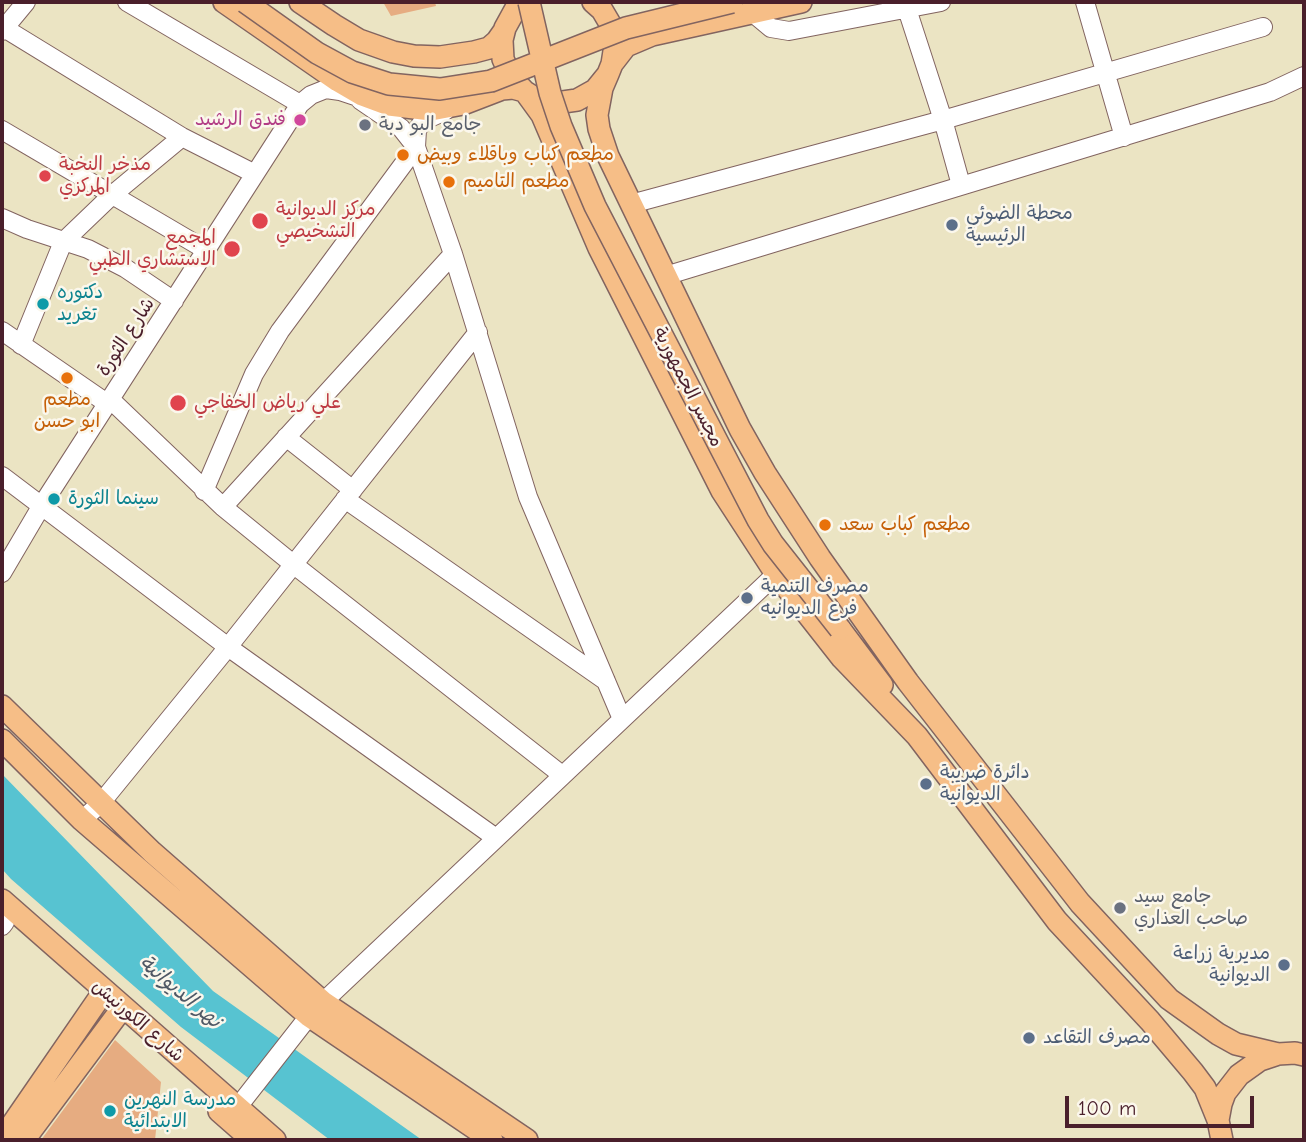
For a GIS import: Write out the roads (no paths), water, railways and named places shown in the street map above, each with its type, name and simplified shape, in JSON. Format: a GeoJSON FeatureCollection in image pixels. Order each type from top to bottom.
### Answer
{"type":"FeatureCollection","features":[{"type":"Feature","properties":{"kind":"main road"},"geometry":{"type":"LineString","coordinates":[[224,2],[365,99],[424,109],[463,104],[502,89],[513,88],[545,101],[556,103],[577,100],[595,90],[626,46],[639,40],[801,2]]}},
{"type":"Feature","properties":{"kind":"main road"},"geometry":{"type":"LineString","coordinates":[[245,2],[317,53],[352,72],[389,84],[432,89],[457,88],[491,81],[626,28],[732,2]]}},
{"type":"Feature","properties":{"kind":"main road"},"geometry":{"type":"LineString","coordinates":[[265,2],[347,56],[378,68],[426,75],[459,74],[491,67],[599,25],[686,2]]}},
{"type":"Feature","properties":{"kind":"main road"},"geometry":{"type":"LineString","coordinates":[[300,2],[359,40],[393,52],[440,57],[489,48],[498,41],[521,3]]}},
{"type":"Feature","properties":{"kind":"main road","name":"مجسر الجمهورية"},"geometry":{"type":"LineString","coordinates":[[543,2],[576,130],[611,210],[750,478],[916,736]]}},
{"type":"Feature","properties":{"kind":"main road"},"geometry":{"type":"LineString","coordinates":[[593,2],[602,10],[612,27],[615,45],[598,103],[599,129],[631,204],[740,429],[820,558],[921,699],[1080,903],[1169,999],[1236,1044],[1295,1052]]}},
{"type":"Feature","properties":{"kind":"main road","name":"مجسر الجمهورية"},"geometry":{"type":"LineString","coordinates":[[521,3],[561,126],[595,206],[758,520],[773,544],[845,625],[921,699]]}},
{"type":"Feature","properties":{"kind":"main road"},"geometry":{"type":"LineString","coordinates":[[504,31],[502,50],[506,68],[541,115],[599,247],[722,491],[776,574],[842,658],[916,736],[1058,921],[1193,1072],[1205,1088],[1220,1130]]}},
{"type":"Feature","properties":{"kind":"main road"},"geometry":{"type":"LineString","coordinates":[[2,706],[100,804],[316,1009],[527,1140]]}},
{"type":"Feature","properties":{"kind":"main road"},"geometry":{"type":"LineString","coordinates":[[2,740],[82,820],[316,1009],[492,1140]]}},
{"type":"Feature","properties":{"kind":"main road","name":"شارع الكورنيش"},"geometry":{"type":"LineString","coordinates":[[2,901],[101,997]]}},
{"type":"Feature","properties":{"kind":"main road","name":"شارع الكورنيش"},"geometry":{"type":"LineString","coordinates":[[3,923],[239,1105],[275,1140]]}},
{"type":"Feature","properties":{"kind":"main road"},"geometry":{"type":"LineString","coordinates":[[2,1139],[101,997]]}},
{"type":"Feature","properties":{"kind":"main road"},"geometry":{"type":"LineString","coordinates":[[24,1140],[119,1012]]}},
{"type":"Feature","properties":{"kind":"main road","name":"شارع الكورنيش"},"geometry":{"type":"LineString","coordinates":[[119,1012],[252,1140]]}},
{"type":"Feature","properties":{"kind":"main road"},"geometry":{"type":"LineString","coordinates":[[1220,1130],[1225,1093],[1233,1082],[1260,1060],[1295,1052]]}},
{"type":"Feature","properties":{"kind":"street"},"geometry":{"type":"LineString","coordinates":[[26,2],[5,23],[182,137],[255,174]]}},
{"type":"Feature","properties":{"kind":"street"},"geometry":{"type":"LineString","coordinates":[[127,2],[300,104],[311,95],[326,89],[340,90],[365,99],[401,128],[416,147],[478,332],[528,497],[622,719]]}},
{"type":"Feature","properties":{"kind":"street"},"geometry":{"type":"LineString","coordinates":[[753,13],[771,28],[789,31],[941,2]]}},
{"type":"Feature","properties":{"kind":"street"},"geometry":{"type":"LineString","coordinates":[[1085,2],[1124,137]]}},
{"type":"Feature","properties":{"kind":"street"},"geometry":{"type":"LineString","coordinates":[[907,9],[961,185]]}},
{"type":"Feature","properties":{"kind":"street"},"geometry":{"type":"LineString","coordinates":[[631,204],[943,120],[1263,27]]}},
{"type":"Feature","properties":{"kind":"street"},"geometry":{"type":"LineString","coordinates":[[665,276],[1270,92],[1304,76]]}},
{"type":"Feature","properties":{"kind":"street","name":"شارع الثورة"},"geometry":{"type":"LineString","coordinates":[[3,570],[300,104]]}},
{"type":"Feature","properties":{"kind":"street"},"geometry":{"type":"LineString","coordinates":[[204,491],[254,374],[280,331],[416,147],[417,130],[424,121],[463,104]]}},
{"type":"Feature","properties":{"kind":"street"},"geometry":{"type":"LineString","coordinates":[[2,131],[206,250]]}},
{"type":"Feature","properties":{"kind":"street"},"geometry":{"type":"LineString","coordinates":[[21,345],[63,242],[111,196],[182,137]]}},
{"type":"Feature","properties":{"kind":"street"},"geometry":{"type":"LineString","coordinates":[[2,218],[63,242],[88,248],[174,301]]}},
{"type":"Feature","properties":{"kind":"street"},"geometry":{"type":"LineString","coordinates":[[223,507],[453,254]]}},
{"type":"Feature","properties":{"kind":"street"},"geometry":{"type":"LineString","coordinates":[[2,331],[109,402],[204,491],[293,565],[562,775]]}},
{"type":"Feature","properties":{"kind":"street"},"geometry":{"type":"LineString","coordinates":[[82,820],[100,804],[228,647],[478,332]]}},
{"type":"Feature","properties":{"kind":"street"},"geometry":{"type":"LineString","coordinates":[[286,437],[349,494],[606,681]]}},
{"type":"Feature","properties":{"kind":"street"},"geometry":{"type":"LineString","coordinates":[[2,476],[228,647],[496,838]]}},
{"type":"Feature","properties":{"kind":"street"},"geometry":{"type":"LineString","coordinates":[[239,1105],[316,1009],[776,574]]}},
{"type":"Feature","properties":{"kind":"water","name":"نهر الديوانية"},"geometry":{"type":"Polygon","coordinates":[[[2,774],[213,991],[422,1140],[330,1140],[181,1027],[11,879],[2,869],[2,774]]]}},
{"type":"Feature","properties":{"kind":"place","name":"فندق الرشيد"},"geometry":{"type":"Point","coordinates":[300,120]}},
{"type":"Feature","properties":{"kind":"place","name":"جامع البو دبة"},"geometry":{"type":"Point","coordinates":[365,125]}},
{"type":"Feature","properties":{"kind":"place","name":"مطعم كباب وباقلاء وبيض"},"geometry":{"type":"Point","coordinates":[403,155]}},
{"type":"Feature","properties":{"kind":"place","name":"مذخر النخبة المركزي"},"geometry":{"type":"Point","coordinates":[45,176]}},
{"type":"Feature","properties":{"kind":"place","name":"مطعم التاميم"},"geometry":{"type":"Point","coordinates":[449,182]}},
{"type":"Feature","properties":{"kind":"place","name":"مركز الديوانية التشخيصي"},"geometry":{"type":"Point","coordinates":[260,221]}},
{"type":"Feature","properties":{"kind":"place","name":"محطة الضوئي الرئيسية"},"geometry":{"type":"Point","coordinates":[952,225]}},
{"type":"Feature","properties":{"kind":"place","name":"المجمع الاستشاري الطبي"},"geometry":{"type":"Point","coordinates":[232,249]}},
{"type":"Feature","properties":{"kind":"place","name":"دكتوره تغريد"},"geometry":{"type":"Point","coordinates":[43,304]}},
{"type":"Feature","properties":{"kind":"place","name":"مطعم ابو حسن"},"geometry":{"type":"Point","coordinates":[67,378]}},
{"type":"Feature","properties":{"kind":"place","name":"علي رياض الخفاجي"},"geometry":{"type":"Point","coordinates":[178,403]}},
{"type":"Feature","properties":{"kind":"place","name":"سينما الثورة"},"geometry":{"type":"Point","coordinates":[54,499]}},
{"type":"Feature","properties":{"kind":"place","name":"مطعم كباب سعد"},"geometry":{"type":"Point","coordinates":[825,525]}},
{"type":"Feature","properties":{"kind":"place","name":"مصرف التنمية فرع الديوانيه"},"geometry":{"type":"Point","coordinates":[747,598]}},
{"type":"Feature","properties":{"kind":"place","name":"دائرة ضريبة الديوانية"},"geometry":{"type":"Point","coordinates":[926,784]}},
{"type":"Feature","properties":{"kind":"place","name":"جامع سيد صاحب العذاري"},"geometry":{"type":"Point","coordinates":[1120,908]}},
{"type":"Feature","properties":{"kind":"place","name":"مديرية زراعة الديوانية"},"geometry":{"type":"Point","coordinates":[1284,965]}},
{"type":"Feature","properties":{"kind":"place","name":"مصرف التقاعد"},"geometry":{"type":"Point","coordinates":[1029,1038]}},
{"type":"Feature","properties":{"kind":"place","name":"مدرسة النهرين الابتدائية"},"geometry":{"type":"Point","coordinates":[110,1111]}}]}
